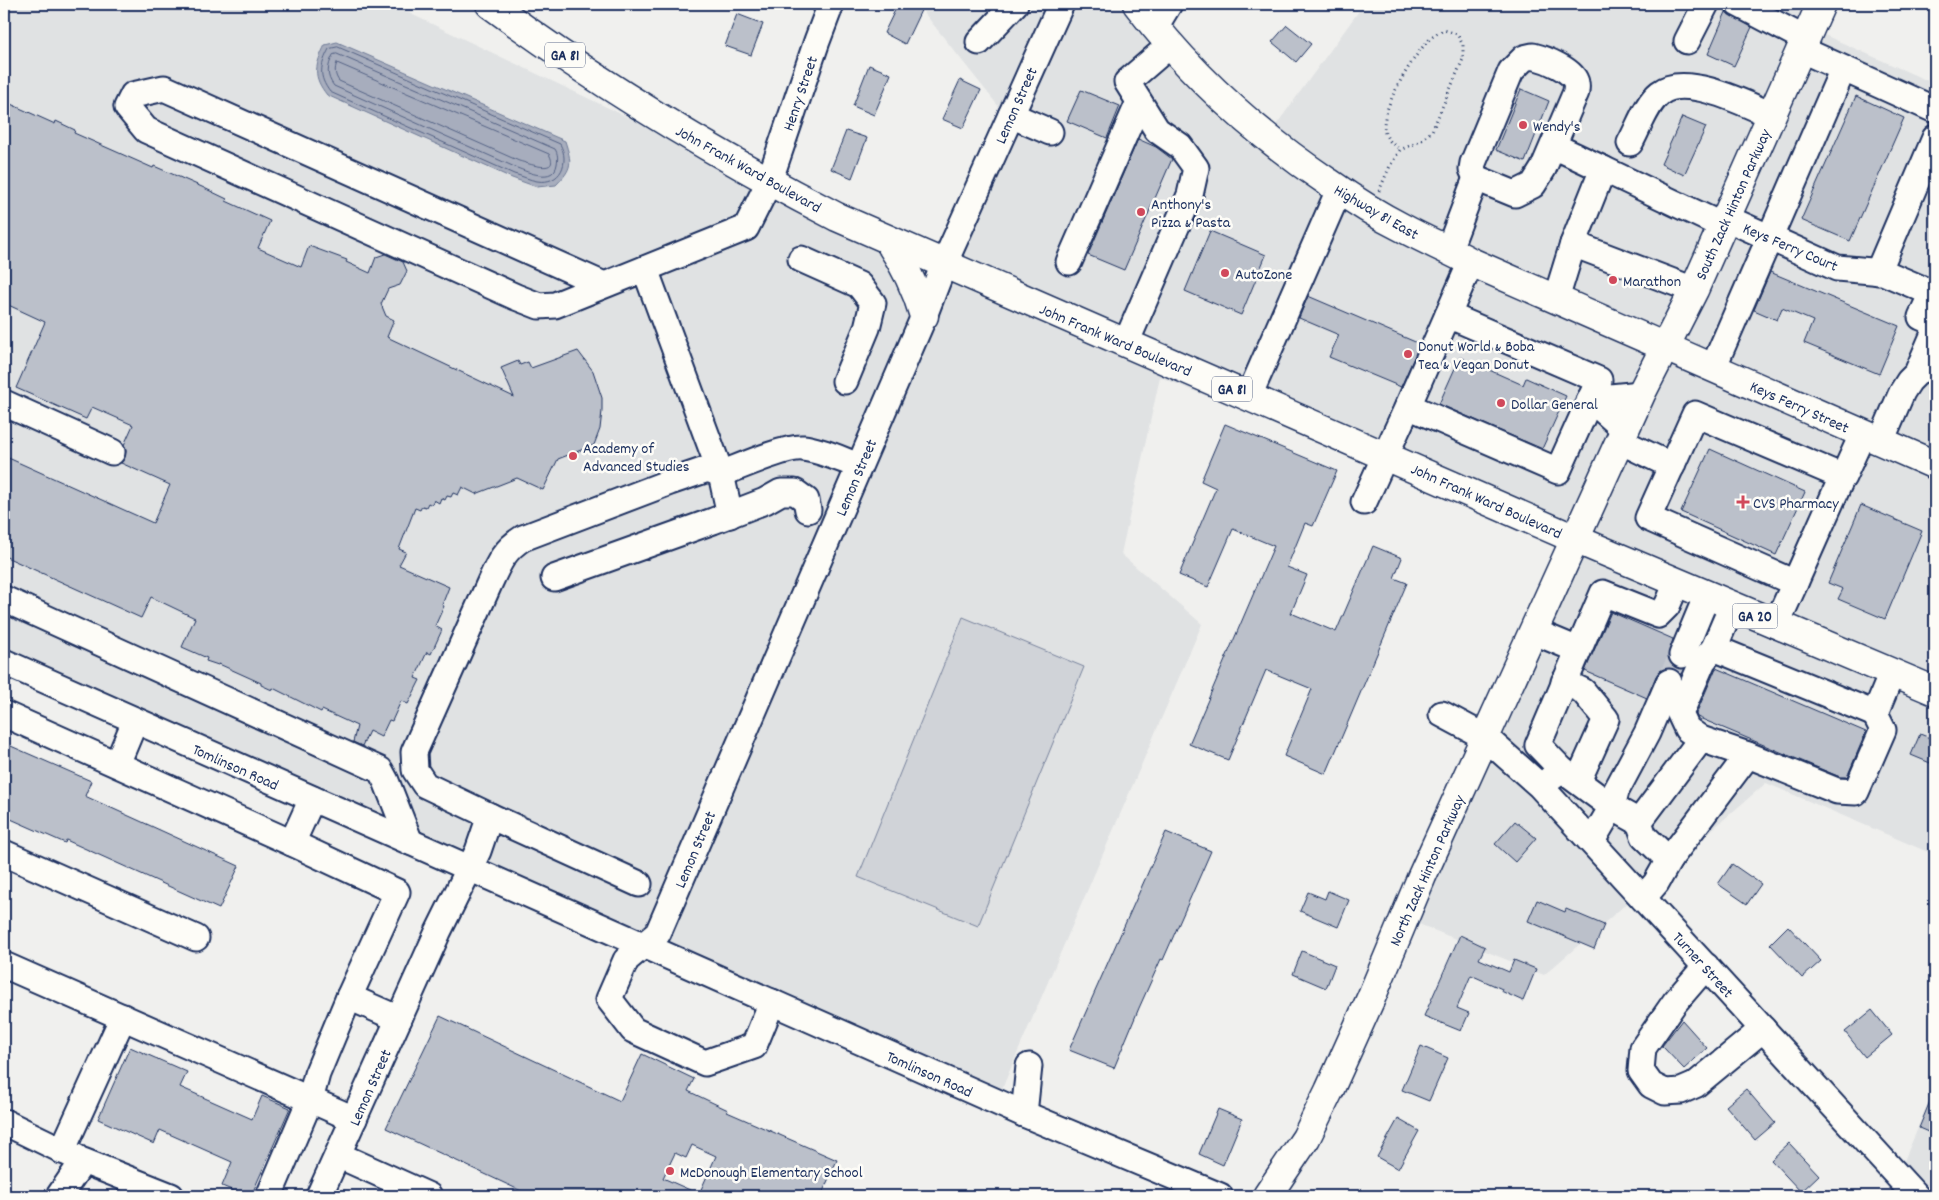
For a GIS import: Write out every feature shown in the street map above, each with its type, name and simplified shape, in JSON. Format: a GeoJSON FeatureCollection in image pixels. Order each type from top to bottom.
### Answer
{"type":"FeatureCollection","features":[{"type":"Feature","properties":{"kind":"main road","name":"John Frank Ward Boulevard"},"geometry":{"type":"LineString","coordinates":[[490,4],[607,83],[719,154],[837,217],[1575,539],[1935,691]]}},
{"type":"Feature","properties":{"kind":"main road","name":"Highway 81 East"},"geometry":{"type":"LineString","coordinates":[[1137,4],[1162,36],[1206,83],[1265,136],[1339,190],[1403,228],[1556,299],[1665,346]]}},
{"type":"Feature","properties":{"kind":"main road","name":"South Zack Hinton Parkway"},"geometry":{"type":"LineString","coordinates":[[1575,539],[1642,394],[1694,290],[1821,4]]}},
{"type":"Feature","properties":{"kind":"main road"},"geometry":{"type":"LineString","coordinates":[[888,240],[910,275],[924,316]]}},
{"type":"Feature","properties":{"kind":"main road","name":"Keys Ferry Street"},"geometry":{"type":"LineString","coordinates":[[1665,346],[1935,465]]}},
{"type":"Feature","properties":{"kind":"main road","name":"North Zack Hinton Parkway"},"geometry":{"type":"LineString","coordinates":[[1267,1196],[1306,1138],[1329,1091],[1371,998],[1422,876],[1535,632],[1575,539]]}},
{"type":"Feature","properties":{"kind":"street","name":"Henry Street"},"geometry":{"type":"LineString","coordinates":[[604,285],[164,88],[133,95],[127,106],[146,130],[516,297],[539,306],[555,305],[746,228],[769,182],[831,4]]}},
{"type":"Feature","properties":{"kind":"street"},"geometry":{"type":"LineString","coordinates":[[979,42],[1015,4]]}},
{"type":"Feature","properties":{"kind":"street","name":"Lemon Street"},"geometry":{"type":"LineString","coordinates":[[772,1002],[754,1046],[705,1063],[633,1030],[609,1000],[626,960],[658,933],[860,466],[944,264],[1060,4]]}},
{"type":"Feature","properties":{"kind":"street"},"geometry":{"type":"LineString","coordinates":[[1126,343],[1190,195],[1196,168],[1180,146],[1157,130],[1127,82],[1162,36],[1169,4]]}},
{"type":"Feature","properties":{"kind":"street"},"geometry":{"type":"LineString","coordinates":[[1687,41],[1706,4]]}},
{"type":"Feature","properties":{"kind":"street"},"geometry":{"type":"LineString","coordinates":[[1738,4],[1843,70],[1935,110]]}},
{"type":"Feature","properties":{"kind":"street"},"geometry":{"type":"LineString","coordinates":[[1364,502],[1448,315],[1476,167],[1511,71],[1524,58],[1533,56],[1566,70],[1573,77],[1576,83],[1573,101],[1544,169],[1533,185],[1515,194],[1476,167]]}},
{"type":"Feature","properties":{"kind":"street"},"geometry":{"type":"LineString","coordinates":[[1713,368],[1768,237],[1843,70]]}},
{"type":"Feature","properties":{"kind":"street"},"geometry":{"type":"LineString","coordinates":[[1476,167],[1490,143],[1519,80],[1525,76],[1538,73],[1553,78],[1563,90],[1564,97],[1538,161],[1533,185]]}},
{"type":"Feature","properties":{"kind":"street"},"geometry":{"type":"LineString","coordinates":[[1630,143],[1659,93],[1670,88],[1685,86],[1717,92],[1771,115]]}},
{"type":"Feature","properties":{"kind":"street"},"geometry":{"type":"LineString","coordinates":[[1069,262],[1139,102]]}},
{"type":"Feature","properties":{"kind":"street"},"geometry":{"type":"LineString","coordinates":[[1011,115],[1050,132]]}},
{"type":"Feature","properties":{"kind":"street"},"geometry":{"type":"LineString","coordinates":[[1878,272],[1935,138]]}},
{"type":"Feature","properties":{"kind":"street","name":"Keys Ferry Court"},"geometry":{"type":"LineString","coordinates":[[1554,146],[1725,222],[1768,237],[1837,268],[1883,272],[1933,289],[1922,317],[1935,323]]}},
{"type":"Feature","properties":{"kind":"street"},"geometry":{"type":"LineString","coordinates":[[1556,299],[1573,244],[1602,168]]}},
{"type":"Feature","properties":{"kind":"street"},"geometry":{"type":"LineString","coordinates":[[1250,396],[1339,190]]}},
{"type":"Feature","properties":{"kind":"street"},"geometry":{"type":"LineString","coordinates":[[1573,244],[1694,290]]}},
{"type":"Feature","properties":{"kind":"street"},"geometry":{"type":"LineString","coordinates":[[801,260],[859,285],[873,303],[867,328],[845,381]]}},
{"type":"Feature","properties":{"kind":"street"},"geometry":{"type":"LineString","coordinates":[[645,269],[721,474],[730,514]]}},
{"type":"Feature","properties":{"kind":"street"},"geometry":{"type":"LineString","coordinates":[[1408,406],[1558,471],[1599,380],[1448,315]]}},
{"type":"Feature","properties":{"kind":"street"},"geometry":{"type":"LineString","coordinates":[[1776,625],[1843,475],[1872,437],[1909,381],[1917,373],[1935,331]]}},
{"type":"Feature","properties":{"kind":"street"},"geometry":{"type":"LineString","coordinates":[[1590,399],[1642,394]]}},
{"type":"Feature","properties":{"kind":"street"},"geometry":{"type":"LineString","coordinates":[[1590,399],[1622,436],[1672,466]]}},
{"type":"Feature","properties":{"kind":"street"},"geometry":{"type":"LineString","coordinates":[[4,403],[112,452]]}},
{"type":"Feature","properties":{"kind":"street"},"geometry":{"type":"LineString","coordinates":[[1795,582],[1648,518],[1696,414],[1843,477],[1843,475]]}},
{"type":"Feature","properties":{"kind":"street"},"geometry":{"type":"LineString","coordinates":[[639,884],[425,786],[415,770],[414,752],[500,561],[511,546],[523,538],[708,469],[721,474],[788,450],[801,448],[814,450],[860,466]]}},
{"type":"Feature","properties":{"kind":"street"},"geometry":{"type":"LineString","coordinates":[[554,578],[765,501],[781,492],[795,492],[806,500],[808,510]]}},
{"type":"Feature","properties":{"kind":"street"},"geometry":{"type":"LineString","coordinates":[[1669,860],[1644,836],[1639,822],[1612,806],[1570,776],[1538,746],[1603,593],[1658,616],[1667,606],[1677,583]]}},
{"type":"Feature","properties":{"kind":"street"},"geometry":{"type":"LineString","coordinates":[[1682,655],[1706,595]]}},
{"type":"Feature","properties":{"kind":"street"},"geometry":{"type":"LineString","coordinates":[[4,599],[380,770],[410,842]]}},
{"type":"Feature","properties":{"kind":"street"},"geometry":{"type":"LineString","coordinates":[[1714,648],[1875,714],[1882,730],[1856,792],[1837,791],[1748,755],[1701,739],[1687,729],[1680,714],[1703,661],[1714,648],[1732,606]]}},
{"type":"Feature","properties":{"kind":"street"},"geometry":{"type":"LineString","coordinates":[[1535,632],[1578,650]]}},
{"type":"Feature","properties":{"kind":"street","name":"Tomlinson Road"},"geometry":{"type":"LineString","coordinates":[[4,662],[469,870],[1024,1114],[1220,1196]]}},
{"type":"Feature","properties":{"kind":"street"},"geometry":{"type":"LineString","coordinates":[[1875,714],[1892,673]]}},
{"type":"Feature","properties":{"kind":"street"},"geometry":{"type":"LineString","coordinates":[[1540,786],[1570,776],[1606,719],[1583,691],[1564,682]]}},
{"type":"Feature","properties":{"kind":"street"},"geometry":{"type":"LineString","coordinates":[[1592,841],[1612,806],[1616,791],[1647,733],[1669,682]]}},
{"type":"Feature","properties":{"kind":"street"},"geometry":{"type":"LineString","coordinates":[[4,714],[292,842],[397,892],[349,997],[317,1074],[310,1100],[269,1196]]}},
{"type":"Feature","properties":{"kind":"street","name":"Turner Street"},"geometry":{"type":"LineString","coordinates":[[1442,714],[1485,737],[1540,786],[1916,1196]]}},
{"type":"Feature","properties":{"kind":"street"},"geometry":{"type":"LineString","coordinates":[[118,764],[135,721]]}},
{"type":"Feature","properties":{"kind":"street"},"geometry":{"type":"LineString","coordinates":[[1639,822],[1701,739]]}},
{"type":"Feature","properties":{"kind":"street"},"geometry":{"type":"LineString","coordinates":[[1643,898],[1656,883],[1669,860],[1748,755]]}},
{"type":"Feature","properties":{"kind":"street"},"geometry":{"type":"LineString","coordinates":[[292,842],[312,800]]}},
{"type":"Feature","properties":{"kind":"street","name":"Lemon Street"},"geometry":{"type":"LineString","coordinates":[[319,1196],[438,932],[478,852],[490,816]]}},
{"type":"Feature","properties":{"kind":"street"},"geometry":{"type":"LineString","coordinates":[[4,853],[196,938]]}},
{"type":"Feature","properties":{"kind":"street"},"geometry":{"type":"LineString","coordinates":[[4,965],[354,1119]]}},
{"type":"Feature","properties":{"kind":"street"},"geometry":{"type":"LineString","coordinates":[[1706,966],[1675,1002],[1643,1048],[1641,1070],[1651,1085],[1665,1092],[1681,1091],[1695,1085],[1763,1029]]}},
{"type":"Feature","properties":{"kind":"street"},"geometry":{"type":"LineString","coordinates":[[349,997],[399,1019]]}},
{"type":"Feature","properties":{"kind":"street"},"geometry":{"type":"LineString","coordinates":[[59,1196],[123,1017]]}},
{"type":"Feature","properties":{"kind":"street"},"geometry":{"type":"LineString","coordinates":[[1024,1114],[1029,1066]]}},
{"type":"Feature","properties":{"kind":"street"},"geometry":{"type":"LineString","coordinates":[[4,1122],[72,1156],[171,1196]]}},
{"type":"Feature","properties":{"kind":"street"},"geometry":{"type":"LineString","coordinates":[[338,1155],[429,1196]]}},
{"type":"Feature","properties":{"kind":"path"},"geometry":{"type":"LineString","coordinates":[[1371,210],[1390,166],[1400,150],[1421,141],[1432,131],[1462,59],[1463,45],[1457,34],[1444,30],[1430,39],[1410,63],[1385,119],[1385,132],[1390,142],[1400,150]]}},
{"type":"Feature","properties":{"kind":"shaded area","name":"Academy of Advanced Studies"},"geometry":{"type":"Polygon","coordinates":[[[4,4],[390,4],[837,217],[948,266],[1007,117],[917,4],[1130,4],[1271,132],[1364,4],[1809,4],[1802,25],[1935,84],[1935,855],[1766,783],[1544,975],[1404,918],[1576,547],[1160,377],[1121,554],[1202,624],[998,1098],[4,661],[4,4]]]}},
{"type":"Feature","properties":{"kind":"shaded area"},"geometry":{"type":"Polygon","coordinates":[[[963,617],[1084,667],[978,926],[858,877],[963,617]]]}},
{"type":"Feature","properties":{"kind":"shaded area"},"geometry":{"type":"Polygon","coordinates":[[[1935,1088],[1935,1196],[1889,1196],[1935,1088]]]}},
{"type":"Feature","properties":{"kind":"water"},"geometry":{"type":"Polygon","coordinates":[[[337,42],[565,141],[570,160],[566,174],[556,185],[537,187],[512,178],[327,95],[317,76],[317,65],[325,45],[337,42]]]}},
{"type":"Feature","properties":{"kind":"building"},"geometry":{"type":"Polygon","coordinates":[[[898,4],[924,4],[905,44],[884,33],[898,4]]]}},
{"type":"Feature","properties":{"kind":"building"},"geometry":{"type":"Polygon","coordinates":[[[1726,12],[1752,27],[1734,66],[1708,54],[1726,12]]]}},
{"type":"Feature","properties":{"kind":"building"},"geometry":{"type":"Polygon","coordinates":[[[737,14],[763,24],[751,55],[725,46],[737,14]]]}},
{"type":"Feature","properties":{"kind":"building"},"geometry":{"type":"Polygon","coordinates":[[[1287,25],[1311,44],[1296,62],[1272,42],[1287,25]]]}},
{"type":"Feature","properties":{"kind":"building"},"geometry":{"type":"Polygon","coordinates":[[[869,65],[891,74],[874,115],[853,106],[869,65]]]}},
{"type":"Feature","properties":{"kind":"building"},"geometry":{"type":"Polygon","coordinates":[[[960,80],[981,90],[963,128],[942,119],[960,80]]]}},
{"type":"Feature","properties":{"kind":"building","name":"Wendy's"},"geometry":{"type":"Polygon","coordinates":[[[1521,89],[1549,101],[1525,162],[1496,150],[1521,89]]]}},
{"type":"Feature","properties":{"kind":"building"},"geometry":{"type":"Polygon","coordinates":[[[1081,90],[1120,106],[1107,138],[1067,121],[1081,90]]]}},
{"type":"Feature","properties":{"kind":"building"},"geometry":{"type":"Polygon","coordinates":[[[1856,96],[1904,118],[1850,241],[1801,220],[1856,96]]]}},
{"type":"Feature","properties":{"kind":"building"},"geometry":{"type":"Polygon","coordinates":[[[4,101],[55,124],[56,121],[75,130],[74,133],[153,168],[154,166],[202,187],[227,199],[226,201],[270,221],[258,248],[301,267],[309,246],[347,260],[346,262],[370,273],[376,257],[385,254],[403,262],[407,271],[400,285],[388,289],[381,304],[386,316],[394,320],[387,337],[514,397],[501,368],[518,361],[520,365],[528,362],[531,368],[578,351],[593,371],[602,398],[600,429],[594,445],[558,459],[543,490],[517,478],[476,494],[462,487],[458,495],[453,493],[451,497],[447,496],[445,500],[441,498],[439,503],[434,500],[432,505],[428,503],[426,507],[422,506],[420,510],[415,508],[399,549],[406,552],[399,565],[449,587],[442,605],[444,606],[435,626],[442,630],[431,654],[427,652],[415,678],[420,680],[408,704],[401,701],[392,721],[389,720],[381,737],[369,731],[362,746],[353,742],[357,726],[322,710],[321,712],[273,688],[272,690],[219,664],[206,661],[207,658],[182,647],[195,618],[151,597],[141,618],[4,556],[4,456],[153,523],[170,485],[121,463],[126,451],[124,445],[133,425],[92,407],[86,419],[16,388],[45,322],[4,303],[4,101]]]}},
{"type":"Feature","properties":{"kind":"building"},"geometry":{"type":"Polygon","coordinates":[[[1682,117],[1706,127],[1684,175],[1661,164],[1682,117]]]}},
{"type":"Feature","properties":{"kind":"building"},"geometry":{"type":"Polygon","coordinates":[[[846,131],[867,138],[852,178],[831,169],[846,131]]]}},
{"type":"Feature","properties":{"kind":"building"},"geometry":{"type":"Polygon","coordinates":[[[1138,139],[1156,147],[1172,159],[1124,270],[1088,255],[1138,139]]]}},
{"type":"Feature","properties":{"kind":"building","name":"AutoZone"},"geometry":{"type":"Polygon","coordinates":[[[1210,231],[1266,255],[1241,315],[1185,291],[1210,231]]]}},
{"type":"Feature","properties":{"kind":"building"},"geometry":{"type":"Polygon","coordinates":[[[1770,272],[1899,326],[1879,374],[1804,343],[1813,321],[1782,308],[1777,320],[1754,310],[1770,272]]]}},
{"type":"Feature","properties":{"kind":"building"},"geometry":{"type":"Polygon","coordinates":[[[1308,296],[1420,344],[1401,387],[1329,357],[1339,335],[1299,318],[1308,296]]]}},
{"type":"Feature","properties":{"kind":"building","name":"Dollar General"},"geometry":{"type":"Polygon","coordinates":[[[1460,357],[1523,385],[1526,378],[1566,396],[1542,449],[1439,404],[1460,357]]]}},
{"type":"Feature","properties":{"kind":"building"},"geometry":{"type":"Polygon","coordinates":[[[1225,424],[1337,471],[1313,526],[1305,523],[1287,567],[1307,575],[1291,613],[1336,632],[1373,546],[1402,558],[1394,578],[1407,583],[1326,774],[1284,756],[1312,689],[1266,670],[1228,760],[1189,744],[1274,546],[1233,529],[1208,587],[1179,575],[1216,488],[1201,481],[1225,424]]]}},
{"type":"Feature","properties":{"kind":"building","name":"CVS Pharmacy"},"geometry":{"type":"Polygon","coordinates":[[[1710,449],[1805,492],[1776,555],[1681,512],[1710,449]]]}},
{"type":"Feature","properties":{"kind":"building"},"geometry":{"type":"Polygon","coordinates":[[[1861,505],[1922,531],[1885,619],[1838,599],[1843,589],[1828,583],[1861,505]]]}},
{"type":"Feature","properties":{"kind":"building"},"geometry":{"type":"Polygon","coordinates":[[[1611,612],[1673,639],[1668,657],[1671,664],[1676,668],[1684,669],[1681,675],[1674,669],[1661,670],[1656,676],[1647,698],[1585,671],[1611,612]]]}},
{"type":"Feature","properties":{"kind":"building"},"geometry":{"type":"Polygon","coordinates":[[[1716,668],[1866,732],[1847,777],[1840,777],[1697,717],[1696,714],[1716,668]]]}},
{"type":"Feature","properties":{"kind":"building"},"geometry":{"type":"Polygon","coordinates":[[[1920,734],[1935,740],[1935,765],[1911,755],[1920,734]]]}},
{"type":"Feature","properties":{"kind":"building"},"geometry":{"type":"Polygon","coordinates":[[[4,743],[91,781],[85,796],[239,866],[219,909],[66,840],[65,843],[4,816],[4,743]]]}},
{"type":"Feature","properties":{"kind":"building"},"geometry":{"type":"Polygon","coordinates":[[[1515,821],[1536,838],[1515,862],[1495,844],[1515,821]]]}},
{"type":"Feature","properties":{"kind":"building"},"geometry":{"type":"Polygon","coordinates":[[[1166,832],[1211,851],[1163,960],[1161,959],[1139,1008],[1114,1068],[1069,1050],[1166,832]]]}},
{"type":"Feature","properties":{"kind":"building"},"geometry":{"type":"Polygon","coordinates":[[[1732,864],[1761,884],[1747,904],[1718,884],[1732,864]]]}},
{"type":"Feature","properties":{"kind":"building"},"geometry":{"type":"Polygon","coordinates":[[[1328,891],[1349,900],[1338,927],[1300,911],[1308,892],[1325,899],[1328,891]]]}},
{"type":"Feature","properties":{"kind":"building"},"geometry":{"type":"Polygon","coordinates":[[[1537,900],[1565,912],[1566,909],[1604,925],[1594,949],[1528,921],[1537,900]]]}},
{"type":"Feature","properties":{"kind":"building"},"geometry":{"type":"Polygon","coordinates":[[[1788,926],[1821,961],[1802,978],[1770,944],[1788,926]]]}},
{"type":"Feature","properties":{"kind":"building"},"geometry":{"type":"Polygon","coordinates":[[[1460,935],[1485,947],[1479,959],[1509,972],[1514,960],[1536,969],[1523,1001],[1471,975],[1457,1008],[1469,1013],[1461,1031],[1424,1016],[1460,935]]]}},
{"type":"Feature","properties":{"kind":"building"},"geometry":{"type":"Polygon","coordinates":[[[1302,951],[1335,965],[1326,988],[1293,974],[1302,951]]]}},
{"type":"Feature","properties":{"kind":"building"},"geometry":{"type":"Polygon","coordinates":[[[1872,1010],[1892,1035],[1865,1057],[1845,1032],[1872,1010]]]}},
{"type":"Feature","properties":{"kind":"building"},"geometry":{"type":"Polygon","coordinates":[[[440,1016],[620,1101],[642,1054],[694,1079],[688,1091],[728,1110],[727,1112],[837,1160],[821,1196],[532,1196],[386,1128],[440,1016]],[[692,1145],[686,1158],[675,1153],[663,1178],[699,1194],[716,1156],[692,1145]]]}},
{"type":"Feature","properties":{"kind":"building"},"geometry":{"type":"Polygon","coordinates":[[[1682,1020],[1707,1048],[1684,1069],[1662,1046],[1682,1020]]]}},
{"type":"Feature","properties":{"kind":"building"},"geometry":{"type":"Polygon","coordinates":[[[1421,1046],[1448,1058],[1429,1101],[1402,1090],[1421,1046]]]}},
{"type":"Feature","properties":{"kind":"building"},"geometry":{"type":"Polygon","coordinates":[[[130,1047],[187,1072],[180,1087],[252,1119],[262,1096],[290,1108],[251,1196],[246,1196],[222,1186],[232,1162],[160,1130],[154,1144],[98,1119],[130,1047]]]}},
{"type":"Feature","properties":{"kind":"building"},"geometry":{"type":"Polygon","coordinates":[[[1746,1089],[1775,1123],[1755,1140],[1726,1106],[1746,1089]]]}},
{"type":"Feature","properties":{"kind":"building"},"geometry":{"type":"Polygon","coordinates":[[[1935,1089],[1935,1135],[1919,1128],[1935,1089]]]}},
{"type":"Feature","properties":{"kind":"building"},"geometry":{"type":"Polygon","coordinates":[[[1218,1109],[1242,1119],[1223,1165],[1199,1154],[1218,1109]]]}},
{"type":"Feature","properties":{"kind":"building"},"geometry":{"type":"Polygon","coordinates":[[[1398,1119],[1419,1131],[1398,1169],[1377,1157],[1398,1119]]]}},
{"type":"Feature","properties":{"kind":"building"},"geometry":{"type":"Polygon","coordinates":[[[1789,1143],[1819,1175],[1801,1192],[1771,1160],[1789,1143]]]}},
{"type":"Feature","properties":{"kind":"tunnel"},"geometry":{"type":"LineString","coordinates":[[1669,682],[1682,655]]}},
{"type":"Feature","properties":{"kind":"place","name":"Wendy's"},"geometry":{"type":"Point","coordinates":[1523,125]}},
{"type":"Feature","properties":{"kind":"place","name":"Anthony's Pizza & Pasta"},"geometry":{"type":"Point","coordinates":[1141,212]}},
{"type":"Feature","properties":{"kind":"place","name":"AutoZone"},"geometry":{"type":"Point","coordinates":[1225,273]}},
{"type":"Feature","properties":{"kind":"place","name":"Marathon"},"geometry":{"type":"Point","coordinates":[1613,280]}},
{"type":"Feature","properties":{"kind":"place","name":"Donut World & Boba Tea & Vegan Donut"},"geometry":{"type":"Point","coordinates":[1408,354]}},
{"type":"Feature","properties":{"kind":"place","name":"Dollar General"},"geometry":{"type":"Point","coordinates":[1501,403]}},
{"type":"Feature","properties":{"kind":"place","name":"Academy of Advanced Studies"},"geometry":{"type":"Point","coordinates":[573,456]}},
{"type":"Feature","properties":{"kind":"place","name":"CVS Pharmacy"},"geometry":{"type":"Point","coordinates":[1743,502]}},
{"type":"Feature","properties":{"kind":"place","name":"McDonough Elementary School"},"geometry":{"type":"Point","coordinates":[670,1171]}}]}
